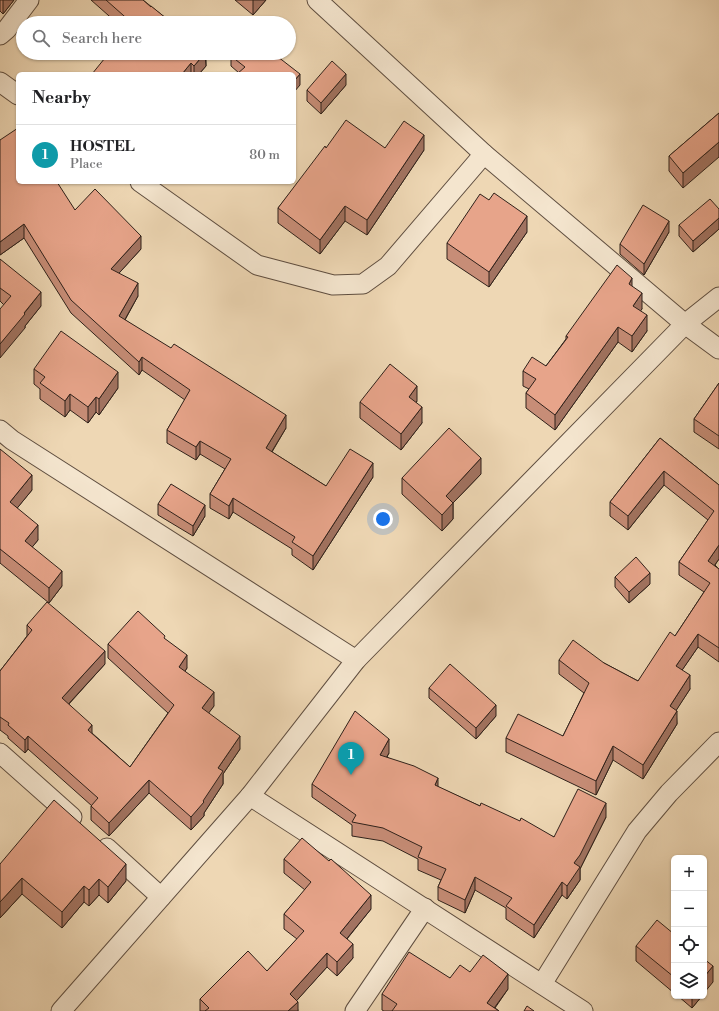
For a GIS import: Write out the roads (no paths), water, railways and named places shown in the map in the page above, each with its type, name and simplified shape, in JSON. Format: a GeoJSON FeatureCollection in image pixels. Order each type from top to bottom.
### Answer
{"type":"FeatureCollection","features":[{"type":"Feature","properties":{"kind":"street"},"geometry":{"type":"LineString","coordinates":[[17,16],[29,0]]}},
{"type":"Feature","properties":{"kind":"street"},"geometry":{"type":"LineString","coordinates":[[317,0],[484,154],[685,324],[719,349]]}},
{"type":"Feature","properties":{"kind":"street"},"geometry":{"type":"LineString","coordinates":[[0,35],[7,29],[16,17]]}},
{"type":"Feature","properties":{"kind":"street"},"geometry":{"type":"LineString","coordinates":[[0,82],[16,94]]}},
{"type":"Feature","properties":{"kind":"street"},"geometry":{"type":"LineString","coordinates":[[143,184],[257,265],[333,285],[363,284],[388,266],[484,154]]}},
{"type":"Feature","properties":{"kind":"street"},"geometry":{"type":"LineString","coordinates":[[61,1011],[250,796],[356,660],[685,324],[719,297]]}},
{"type":"Feature","properties":{"kind":"street"},"geometry":{"type":"LineString","coordinates":[[0,430],[18,444],[356,660]]}},
{"type":"Feature","properties":{"kind":"street"},"geometry":{"type":"LineString","coordinates":[[542,984],[637,831],[669,793],[719,742]]}},
{"type":"Feature","properties":{"kind":"street"},"geometry":{"type":"LineString","coordinates":[[0,753],[161,897]]}},
{"type":"Feature","properties":{"kind":"street"},"geometry":{"type":"LineString","coordinates":[[250,796],[583,1011]]}},
{"type":"Feature","properties":{"kind":"street"},"geometry":{"type":"LineString","coordinates":[[355,1011],[425,908]]}},
{"type":"Feature","properties":{"kind":"place","name":"HOSTEL"},"geometry":{"type":"Point","coordinates":[351,775]}}]}
